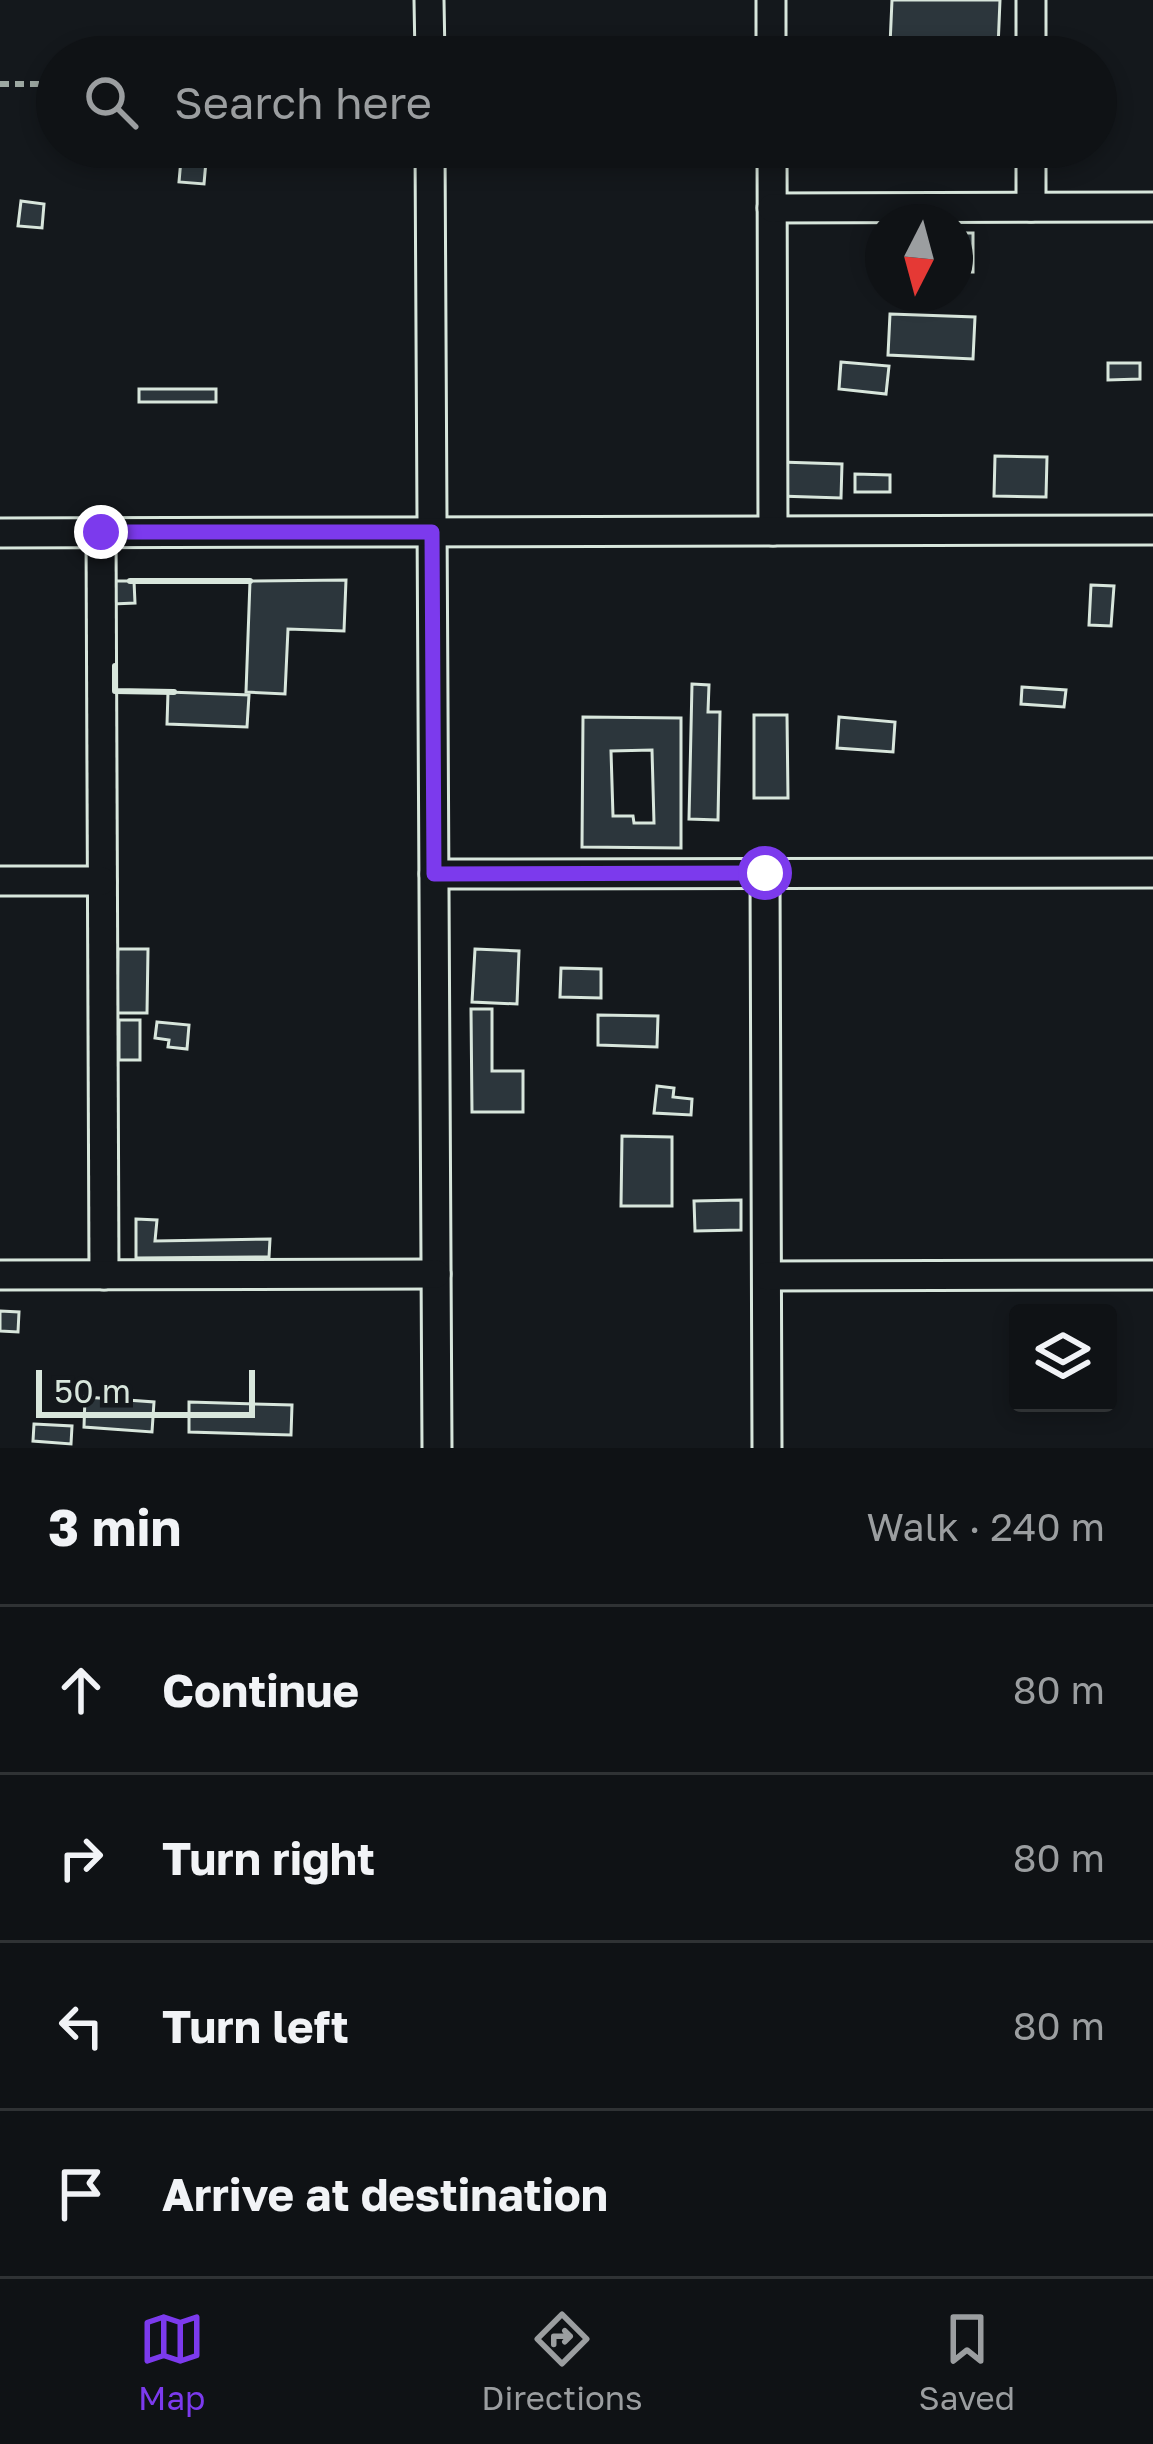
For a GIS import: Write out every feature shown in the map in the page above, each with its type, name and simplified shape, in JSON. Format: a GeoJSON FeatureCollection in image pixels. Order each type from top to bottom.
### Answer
{"type":"FeatureCollection","features":[{"type":"Feature","properties":{"kind":"street"},"geometry":{"type":"LineString","coordinates":[[430,0],[430,36]]}},
{"type":"Feature","properties":{"kind":"street"},"geometry":{"type":"LineString","coordinates":[[771,0],[771,36]]}},
{"type":"Feature","properties":{"kind":"street"},"geometry":{"type":"LineString","coordinates":[[1030,0],[1031,36]]}},
{"type":"Feature","properties":{"kind":"street"},"geometry":{"type":"LineString","coordinates":[[430,168],[437,1448]]}},
{"type":"Feature","properties":{"kind":"street"},"geometry":{"type":"LineString","coordinates":[[772,168],[773,531]]}},
{"type":"Feature","properties":{"kind":"street"},"geometry":{"type":"LineString","coordinates":[[1031,168],[1031,207]]}},
{"type":"Feature","properties":{"kind":"street"},"geometry":{"type":"LineString","coordinates":[[772,208],[1153,207]]}},
{"type":"Feature","properties":{"kind":"street"},"geometry":{"type":"LineString","coordinates":[[0,533],[1153,530]]}},
{"type":"Feature","properties":{"kind":"street"},"geometry":{"type":"LineString","coordinates":[[101,532],[104,1274]]}},
{"type":"Feature","properties":{"kind":"street"},"geometry":{"type":"LineString","coordinates":[[765,873],[767,1448]]}},
{"type":"Feature","properties":{"kind":"street"},"geometry":{"type":"LineString","coordinates":[[434,874],[1153,873]]}},
{"type":"Feature","properties":{"kind":"street"},"geometry":{"type":"LineString","coordinates":[[0,881],[102,881]]}},
{"type":"Feature","properties":{"kind":"street"},"geometry":{"type":"LineString","coordinates":[[0,1275],[436,1274]]}},
{"type":"Feature","properties":{"kind":"street"},"geometry":{"type":"LineString","coordinates":[[767,1276],[1153,1275]]}},
{"type":"Feature","properties":{"kind":"path"},"geometry":{"type":"LineString","coordinates":[[0,84],[36,84]]}},
{"type":"Feature","properties":{"kind":"building"},"geometry":{"type":"Polygon","coordinates":[[[892,0],[1000,0],[998,36],[890,36],[892,0]]]}},
{"type":"Feature","properties":{"kind":"building"},"geometry":{"type":"Polygon","coordinates":[[[180,168],[205,168],[204,184],[179,182],[180,168]]]}},
{"type":"Feature","properties":{"kind":"building"},"geometry":{"type":"Polygon","coordinates":[[[21,201],[44,204],[42,228],[18,226],[21,201]]]}},
{"type":"Feature","properties":{"kind":"building"},"geometry":{"type":"Polygon","coordinates":[[[890,314],[975,317],[973,359],[888,355],[890,314]]]}},
{"type":"Feature","properties":{"kind":"building"},"geometry":{"type":"Polygon","coordinates":[[[841,362],[889,366],[886,394],[839,389],[841,362]]]}},
{"type":"Feature","properties":{"kind":"building"},"geometry":{"type":"Polygon","coordinates":[[[1108,363],[1140,363],[1140,379],[1108,380],[1108,363]]]}},
{"type":"Feature","properties":{"kind":"building"},"geometry":{"type":"Polygon","coordinates":[[[139,389],[216,389],[216,402],[139,402],[139,389]]]}},
{"type":"Feature","properties":{"kind":"building"},"geometry":{"type":"Polygon","coordinates":[[[995,456],[1047,457],[1046,497],[994,496],[995,456]]]}},
{"type":"Feature","properties":{"kind":"building"},"geometry":{"type":"Polygon","coordinates":[[[780,462],[842,464],[841,498],[779,496],[780,462]]]}},
{"type":"Feature","properties":{"kind":"building"},"geometry":{"type":"Polygon","coordinates":[[[855,474],[890,475],[890,492],[855,492],[855,474]]]}},
{"type":"Feature","properties":{"kind":"building"},"geometry":{"type":"Polygon","coordinates":[[[346,580],[344,631],[288,629],[285,694],[246,692],[250,581],[346,580]]]}},
{"type":"Feature","properties":{"kind":"building"},"geometry":{"type":"Polygon","coordinates":[[[113,581],[134,581],[135,603],[113,604],[113,581]]]}},
{"type":"Feature","properties":{"kind":"building"},"geometry":{"type":"Polygon","coordinates":[[[1091,585],[1114,586],[1111,626],[1089,625],[1091,585]]]}},
{"type":"Feature","properties":{"kind":"building"},"geometry":{"type":"Polygon","coordinates":[[[692,684],[709,685],[708,712],[720,712],[718,820],[689,819],[692,684]]]}},
{"type":"Feature","properties":{"kind":"building"},"geometry":{"type":"Polygon","coordinates":[[[1022,687],[1066,690],[1064,707],[1021,704],[1022,687]]]}},
{"type":"Feature","properties":{"kind":"building"},"geometry":{"type":"Polygon","coordinates":[[[168,692],[249,695],[247,727],[167,724],[168,692]]]}},
{"type":"Feature","properties":{"kind":"building"},"geometry":{"type":"Polygon","coordinates":[[[754,715],[787,715],[788,798],[754,798],[754,715]]]}},
{"type":"Feature","properties":{"kind":"building"},"geometry":{"type":"Polygon","coordinates":[[[583,717],[681,718],[681,848],[582,847],[583,717]],[[652,750],[611,751],[613,816],[654,823],[652,750]]]}},
{"type":"Feature","properties":{"kind":"building"},"geometry":{"type":"Polygon","coordinates":[[[839,717],[895,722],[893,752],[837,748],[839,717]]]}},
{"type":"Feature","properties":{"kind":"building"},"geometry":{"type":"Polygon","coordinates":[[[118,949],[148,949],[147,1013],[117,1013],[118,949]]]}},
{"type":"Feature","properties":{"kind":"building"},"geometry":{"type":"Polygon","coordinates":[[[475,949],[519,951],[517,1004],[472,1002],[475,949]]]}},
{"type":"Feature","properties":{"kind":"building"},"geometry":{"type":"Polygon","coordinates":[[[561,968],[601,969],[601,998],[560,997],[561,968]]]}},
{"type":"Feature","properties":{"kind":"building"},"geometry":{"type":"Polygon","coordinates":[[[471,1009],[492,1009],[492,1071],[523,1071],[523,1112],[472,1112],[471,1009]]]}},
{"type":"Feature","properties":{"kind":"building"},"geometry":{"type":"Polygon","coordinates":[[[598,1015],[658,1016],[657,1047],[598,1045],[598,1015]]]}},
{"type":"Feature","properties":{"kind":"building"},"geometry":{"type":"Polygon","coordinates":[[[119,1020],[140,1020],[140,1060],[119,1060],[119,1020]]]}},
{"type":"Feature","properties":{"kind":"building"},"geometry":{"type":"Polygon","coordinates":[[[157,1022],[189,1025],[187,1049],[168,1047],[169,1040],[155,1038],[157,1022]]]}},
{"type":"Feature","properties":{"kind":"building"},"geometry":{"type":"Polygon","coordinates":[[[657,1086],[674,1088],[673,1097],[692,1099],[691,1115],[654,1113],[657,1086]]]}},
{"type":"Feature","properties":{"kind":"building"},"geometry":{"type":"Polygon","coordinates":[[[622,1136],[672,1137],[672,1206],[621,1206],[622,1136]]]}},
{"type":"Feature","properties":{"kind":"building"},"geometry":{"type":"Polygon","coordinates":[[[741,1200],[741,1230],[695,1231],[694,1201],[741,1200]]]}},
{"type":"Feature","properties":{"kind":"building"},"geometry":{"type":"Polygon","coordinates":[[[136,1219],[157,1220],[155,1241],[270,1239],[269,1257],[136,1258],[136,1219]]]}},
{"type":"Feature","properties":{"kind":"building"},"geometry":{"type":"Polygon","coordinates":[[[0,1311],[19,1312],[18,1332],[0,1331],[0,1311]]]}},
{"type":"Feature","properties":{"kind":"building"},"geometry":{"type":"Polygon","coordinates":[[[85,1397],[154,1402],[152,1432],[84,1427],[85,1397]]]}},
{"type":"Feature","properties":{"kind":"building"},"geometry":{"type":"Polygon","coordinates":[[[189,1402],[292,1405],[291,1435],[189,1432],[189,1402]]]}},
{"type":"Feature","properties":{"kind":"building"},"geometry":{"type":"Polygon","coordinates":[[[34,1424],[72,1426],[71,1444],[33,1441],[34,1424]]]}},
{"type":"Feature","properties":{"kind":"wall"},"geometry":{"type":"LineString","coordinates":[[130,581],[250,581]]}},
{"type":"Feature","properties":{"kind":"wall"},"geometry":{"type":"LineString","coordinates":[[115,666],[115,691],[174,692]]}},
{"type":"Feature","properties":{"kind":"route"},"geometry":{"type":"LineString","coordinates":[[101,532],[432,532],[434,874],[765,873]]}}]}
